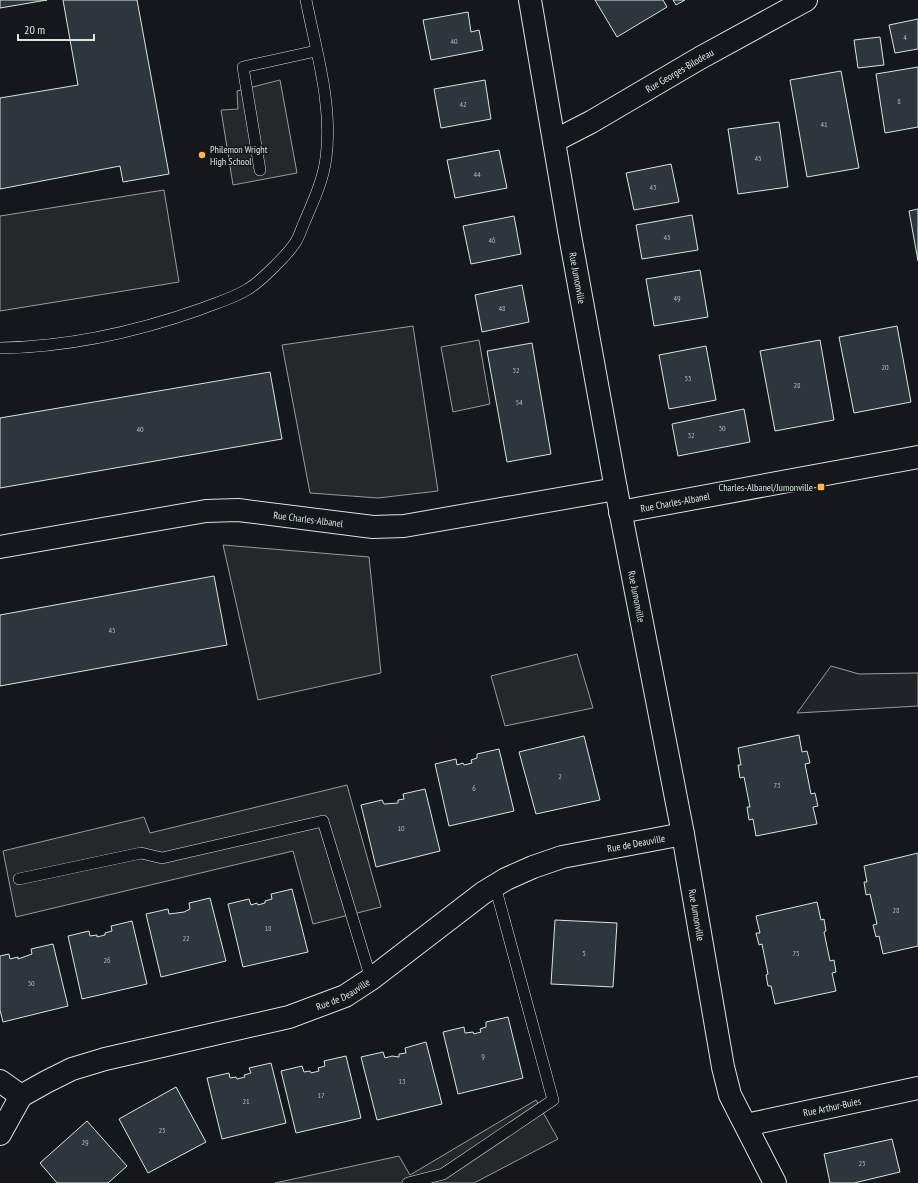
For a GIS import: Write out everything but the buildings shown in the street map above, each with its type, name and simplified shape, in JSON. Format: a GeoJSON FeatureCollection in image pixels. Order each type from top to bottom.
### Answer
{"type":"FeatureCollection","features":[{"type":"Feature","properties":{"kind":"street","name":"Rue Jumonville"},"geometry":{"type":"LineString","coordinates":[[530,0],[620,512],[682,834],[723,1067],[730,1095],[775,1183]]}},
{"type":"Feature","properties":{"kind":"street","name":"Rue Georges-Bilodeau"},"geometry":{"type":"LineString","coordinates":[[554,141],[586,125],[700,58],[806,0]]}},
{"type":"Feature","properties":{"kind":"street","name":"Rue Charles-Albanel"},"geometry":{"type":"LineString","coordinates":[[620,512],[918,457]]}},
{"type":"Feature","properties":{"kind":"street","name":"Rue Charles-Albanel"},"geometry":{"type":"LineString","coordinates":[[0,547],[206,512],[238,510],[373,527],[404,526],[616,489]]}},
{"type":"Feature","properties":{"kind":"street","name":"Rue de Deauville"},"geometry":{"type":"LineString","coordinates":[[21,1096],[72,1069],[105,1059],[289,1017],[316,1008],[345,996],[371,979],[483,893],[533,867],[562,857],[682,834]]}},
{"type":"Feature","properties":{"kind":"street"},"geometry":{"type":"LineString","coordinates":[[0,1081],[21,1096],[0,1134]]}},
{"type":"Feature","properties":{"kind":"street","name":"Rue Arthur-Buies"},"geometry":{"type":"LineString","coordinates":[[746,1125],[918,1088]]}},
{"type":"Feature","properties":{"kind":"lane"},"geometry":{"type":"LineString","coordinates":[[0,348],[79,341],[117,333],[178,316],[222,301],[248,289],[273,268],[296,242],[318,192],[326,159],[328,129],[324,88],[306,0]]}},
{"type":"Feature","properties":{"kind":"lane"},"geometry":{"type":"LineString","coordinates":[[260,170],[243,67],[316,51]]}},
{"type":"Feature","properties":{"kind":"lane"},"geometry":{"type":"LineString","coordinates":[[19,879],[141,853],[162,858],[323,821],[371,979]]}},
{"type":"Feature","properties":{"kind":"lane"},"geometry":{"type":"LineString","coordinates":[[408,1183],[443,1174],[552,1100],[495,886]]}},
{"type":"Feature","properties":{"kind":"shaded area"},"geometry":{"type":"Polygon","coordinates":[[[280,80],[297,173],[233,185],[221,110],[238,109],[237,91],[280,80]]]}},
{"type":"Feature","properties":{"kind":"shaded area"},"geometry":{"type":"Polygon","coordinates":[[[164,190],[179,282],[0,311],[0,216],[164,190]]]}},
{"type":"Feature","properties":{"kind":"shaded area"},"geometry":{"type":"Polygon","coordinates":[[[413,326],[438,491],[378,498],[310,493],[282,345],[413,326]]]}},
{"type":"Feature","properties":{"kind":"shaded area"},"geometry":{"type":"Polygon","coordinates":[[[479,340],[490,404],[453,412],[441,347],[479,340]]]}},
{"type":"Feature","properties":{"kind":"shaded area"},"geometry":{"type":"Polygon","coordinates":[[[223,545],[369,557],[381,673],[258,700],[223,545]]]}},
{"type":"Feature","properties":{"kind":"shaded area"},"geometry":{"type":"Polygon","coordinates":[[[577,654],[593,708],[505,726],[491,676],[577,654]]]}},
{"type":"Feature","properties":{"kind":"shaded area"},"geometry":{"type":"Polygon","coordinates":[[[831,666],[859,674],[918,673],[918,706],[797,713],[831,666]]]}},
{"type":"Feature","properties":{"kind":"shaded area"},"geometry":{"type":"Polygon","coordinates":[[[347,785],[381,907],[313,924],[293,851],[16,917],[3,851],[144,817],[150,833],[347,785]]]}},
{"type":"Feature","properties":{"kind":"shaded area"},"geometry":{"type":"Polygon","coordinates":[[[536,1100],[558,1139],[474,1183],[275,1183],[399,1156],[410,1175],[536,1100]]]}},
{"type":"Feature","properties":{"kind":"place","name":"Philemon Wright High School"},"geometry":{"type":"Point","coordinates":[202,155]}},
{"type":"Feature","properties":{"kind":"place","name":"Charles-Albanel/Jumonville"},"geometry":{"type":"Point","coordinates":[821,487]}}]}
